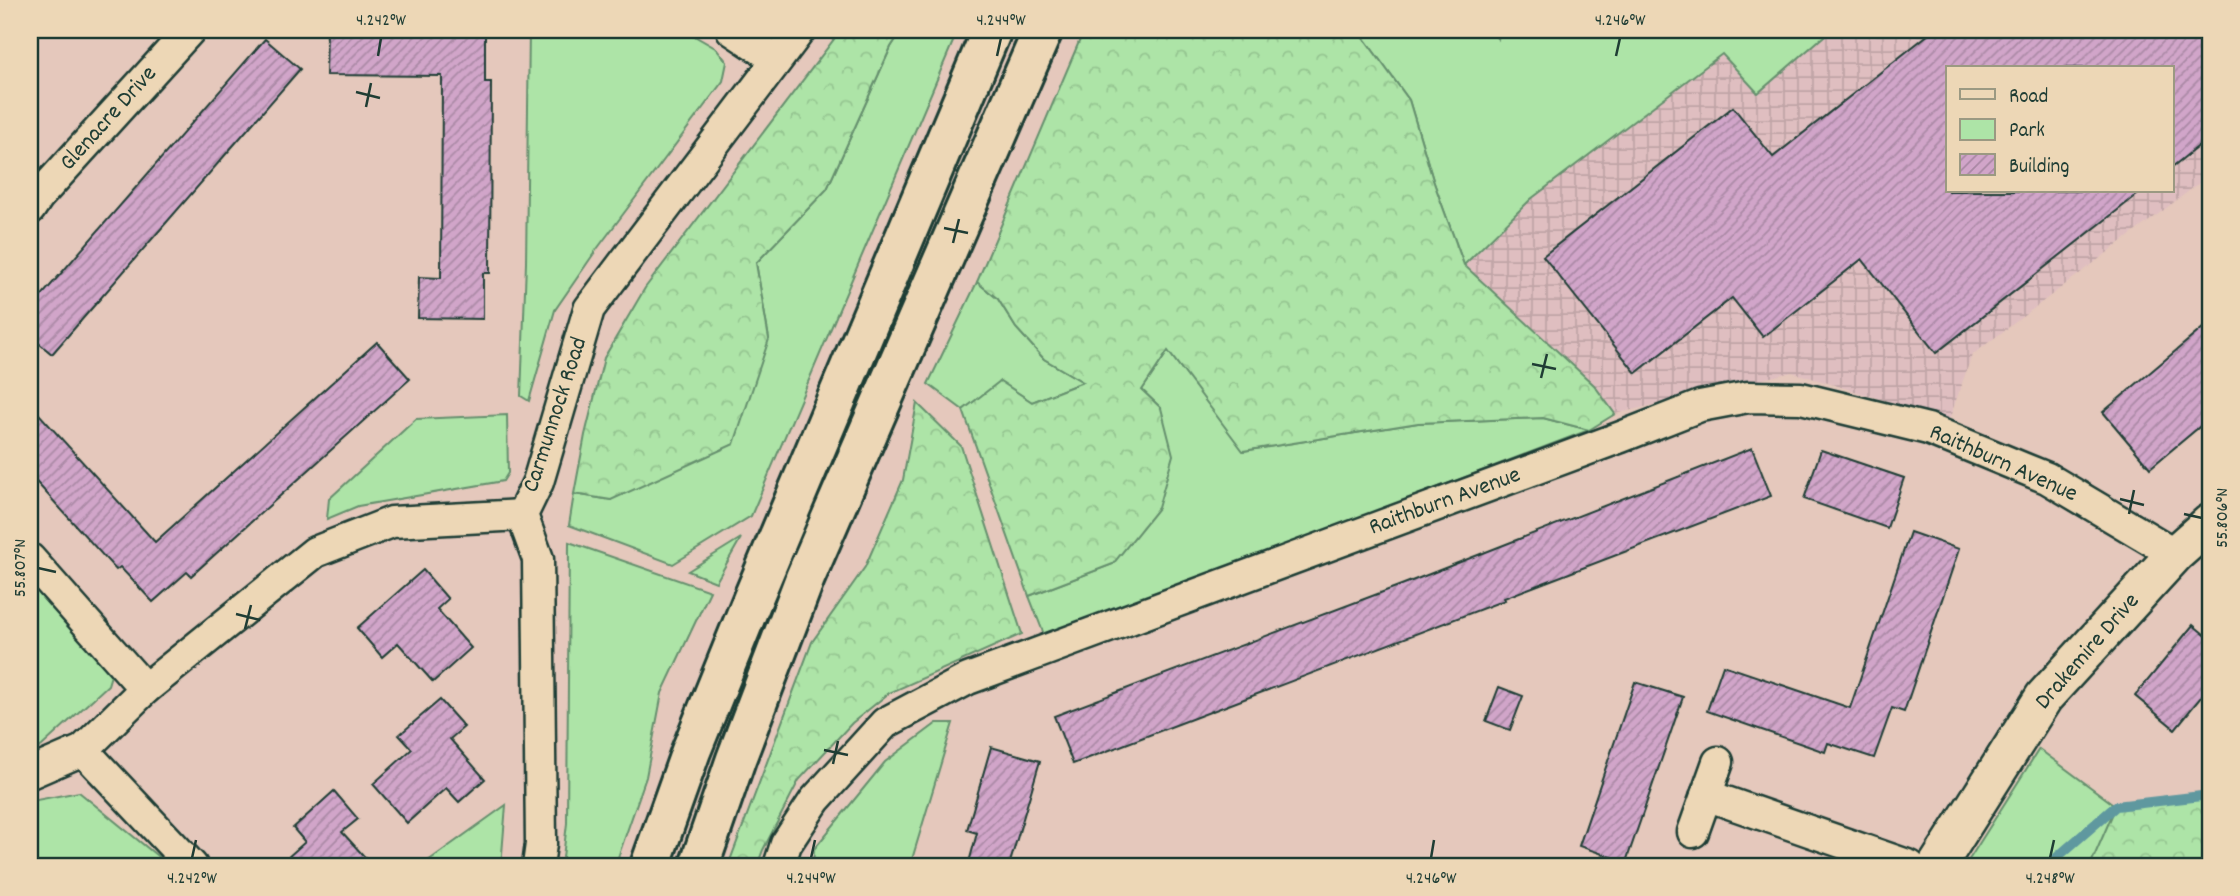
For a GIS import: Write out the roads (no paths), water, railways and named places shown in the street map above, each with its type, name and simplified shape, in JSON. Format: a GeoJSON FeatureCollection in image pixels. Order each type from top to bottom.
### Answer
{"type":"FeatureCollection","features":[{"type":"Feature","properties":{"kind":"main road"},"geometry":{"type":"LineString","coordinates":[[650,866],[691,751],[748,611],[992,30]]}},
{"type":"Feature","properties":{"kind":"main road"},"geometry":{"type":"LineString","coordinates":[[699,866],[736,759],[805,578],[1043,30]]}},
{"type":"Feature","properties":{"kind":"street","name":"Glenacre Drive"},"geometry":{"type":"LineString","coordinates":[[30,209],[190,30]]}},
{"type":"Feature","properties":{"kind":"street"},"geometry":{"type":"LineString","coordinates":[[732,30],[776,59]]}},
{"type":"Feature","properties":{"kind":"street","name":"Carmunnock Road"},"geometry":{"type":"LineString","coordinates":[[538,866],[541,844],[538,559],[522,515],[538,481],[589,309],[800,30]]}},
{"type":"Feature","properties":{"kind":"street","name":"Raithburn Avenue"},"geometry":{"type":"LineString","coordinates":[[779,866],[786,844],[815,800],[885,723],[968,679],[1699,406],[1748,397],[1801,398],[1928,429],[2047,478],[2175,554]]}},
{"type":"Feature","properties":{"kind":"street"},"geometry":{"type":"LineString","coordinates":[[30,773],[83,750],[145,689],[315,552],[392,523],[522,515]]}},
{"type":"Feature","properties":{"kind":"street","name":"Drakemire Drive"},"geometry":{"type":"LineString","coordinates":[[1937,866],[2044,697],[2175,554],[2210,523]]}},
{"type":"Feature","properties":{"kind":"street"},"geometry":{"type":"LineString","coordinates":[[30,559],[145,689]]}},
{"type":"Feature","properties":{"kind":"street"},"geometry":{"type":"LineString","coordinates":[[83,750],[192,866]]}},
{"type":"Feature","properties":{"kind":"street"},"geometry":{"type":"LineString","coordinates":[[1693,832],[1718,762]]}},
{"type":"Feature","properties":{"kind":"street"},"geometry":{"type":"LineString","coordinates":[[1706,795],[1910,866]]}},
{"type":"Feature","properties":{"kind":"waterway"},"geometry":{"type":"LineString","coordinates":[[2047,866],[2116,806],[2210,795]]}}]}
